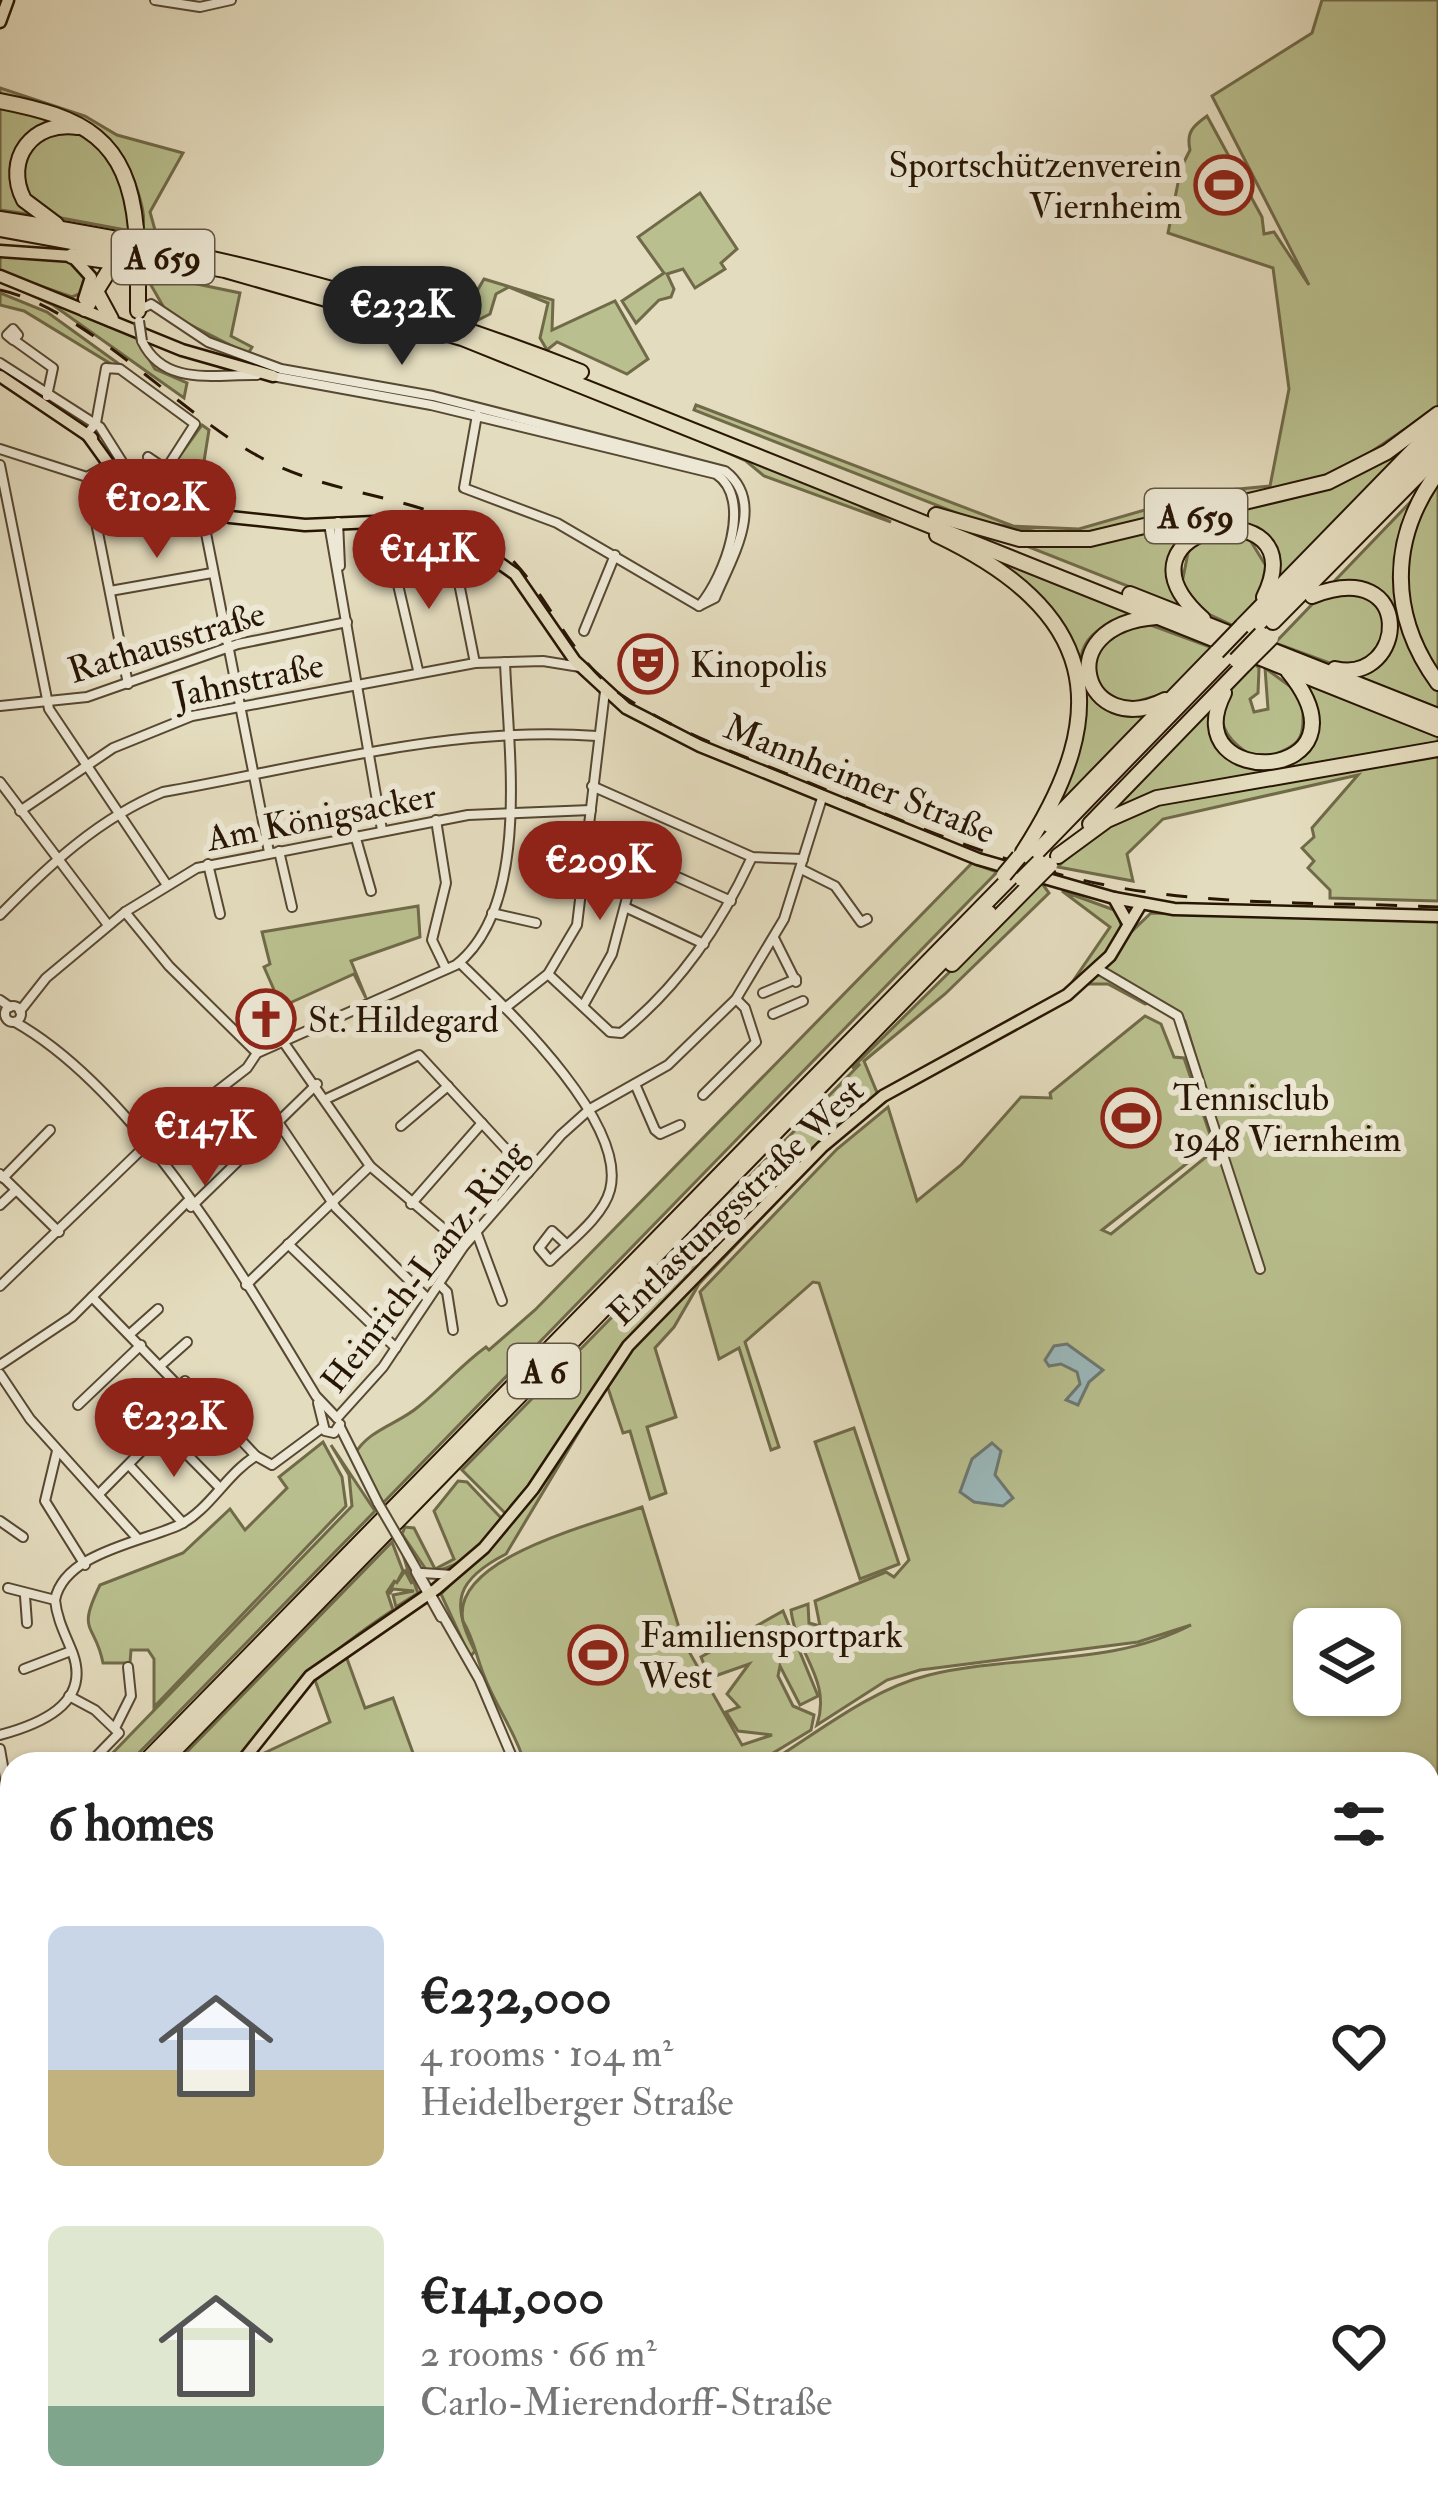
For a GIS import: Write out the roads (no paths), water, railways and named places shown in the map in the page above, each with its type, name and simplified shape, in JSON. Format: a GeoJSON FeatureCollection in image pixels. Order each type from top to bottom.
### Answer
{"type":"FeatureCollection","features":[{"type":"Feature","properties":{"kind":"highway"},"geometry":{"type":"LineString","coordinates":[[0,101],[53,113],[88,130],[124,171],[136,229],[143,312]]}},
{"type":"Feature","properties":{"kind":"highway"},"geometry":{"type":"LineString","coordinates":[[65,229],[24,200],[16,165],[25,146],[43,130],[88,130]]}},
{"type":"Feature","properties":{"kind":"highway","name":"A 659"},"geometry":{"type":"LineString","coordinates":[[0,219],[228,261],[442,321],[1438,716]]}},
{"type":"Feature","properties":{"kind":"highway","name":"A 659"},"geometry":{"type":"LineString","coordinates":[[0,230],[151,255],[323,296],[522,359],[1438,729]]}},
{"type":"Feature","properties":{"kind":"highway"},"geometry":{"type":"LineString","coordinates":[[72,256],[139,270]]}},
{"type":"Feature","properties":{"kind":"highway"},"geometry":{"type":"LineString","coordinates":[[82,308],[113,268],[323,296]]}},
{"type":"Feature","properties":{"kind":"highway"},"geometry":{"type":"LineString","coordinates":[[97,292],[111,320]]}},
{"type":"Feature","properties":{"kind":"highway","name":"A 659"},"geometry":{"type":"LineString","coordinates":[[936,515],[1021,539],[1090,538],[1328,482],[1387,452],[1438,414]]}},
{"type":"Feature","properties":{"kind":"highway"},"geometry":{"type":"LineString","coordinates":[[1285,668],[1310,701],[1311,729],[1295,754],[1267,765],[1238,758],[1220,734],[1219,705],[1232,661],[1438,425]]}},
{"type":"Feature","properties":{"kind":"highway"},"geometry":{"type":"LineString","coordinates":[[1232,661],[1256,629],[1438,441]]}},
{"type":"Feature","properties":{"kind":"highway"},"geometry":{"type":"LineString","coordinates":[[1256,629],[1438,455]]}},
{"type":"Feature","properties":{"kind":"highway"},"geometry":{"type":"LineString","coordinates":[[1256,629],[1312,596],[1438,470]]}},
{"type":"Feature","properties":{"kind":"highway"},"geometry":{"type":"LineString","coordinates":[[1438,470],[1406,533],[1400,585],[1409,634],[1438,683]]}},
{"type":"Feature","properties":{"kind":"highway","name":"A 6"},"geometry":{"type":"LineString","coordinates":[[873,500],[1009,574],[1042,605],[1068,647],[1080,701],[1077,743],[1028,867]]}},
{"type":"Feature","properties":{"kind":"highway"},"geometry":{"type":"LineString","coordinates":[[1209,625],[1186,602],[1176,572],[1184,547],[1213,526],[1245,530],[1268,555],[1270,584],[1256,629]]}},
{"type":"Feature","properties":{"kind":"highway","name":"A 659"},"geometry":{"type":"LineString","coordinates":[[1308,664],[1342,671],[1368,667],[1383,652],[1390,629],[1383,603],[1363,586],[1338,584],[1312,596]]}},
{"type":"Feature","properties":{"kind":"highway"},"geometry":{"type":"LineString","coordinates":[[1162,617],[1121,621],[1106,629],[1094,644],[1088,672],[1099,697],[1125,710],[1146,709],[1175,694]]}},
{"type":"Feature","properties":{"kind":"highway","name":"A 6"},"geometry":{"type":"LineString","coordinates":[[154,1752],[955,933],[1028,867],[1232,661]]}},
{"type":"Feature","properties":{"kind":"highway","name":"A 6"},"geometry":{"type":"LineString","coordinates":[[173,1752],[859,1048],[915,1000],[1175,694],[1232,661]]}},
{"type":"Feature","properties":{"kind":"highway"},"geometry":{"type":"LineString","coordinates":[[1028,867],[1107,820],[1157,797],[1438,749]]}},
{"type":"Feature","properties":{"kind":"main road"},"geometry":{"type":"LineString","coordinates":[[0,22],[8,0]]}},
{"type":"Feature","properties":{"kind":"main road"},"geometry":{"type":"LineString","coordinates":[[0,251],[72,256],[91,277],[82,308]]}},
{"type":"Feature","properties":{"kind":"main road"},"geometry":{"type":"LineString","coordinates":[[0,276],[111,320],[146,341]]}},
{"type":"Feature","properties":{"kind":"main road"},"geometry":{"type":"LineString","coordinates":[[82,308],[146,341],[277,372]]}},
{"type":"Feature","properties":{"kind":"main road"},"geometry":{"type":"LineString","coordinates":[[0,376],[94,429]]}},
{"type":"Feature","properties":{"kind":"main road","name":"Mannheimer Straße"},"geometry":{"type":"LineString","coordinates":[[94,429],[121,483],[135,488],[161,491],[201,508],[286,524],[423,525],[494,555],[523,584],[581,668],[605,691],[662,728],[826,800],[1141,904],[1238,913],[1438,916]]}},
{"type":"Feature","properties":{"kind":"main road"},"geometry":{"type":"LineString","coordinates":[[1114,898],[1128,922]]}},
{"type":"Feature","properties":{"kind":"main road","name":"Entlastungsstraße West"},"geometry":{"type":"LineString","coordinates":[[1121,940],[1141,904]]}},
{"type":"Feature","properties":{"kind":"main road","name":"Entlastungsstraße West"},"geometry":{"type":"LineString","coordinates":[[248,1752],[310,1676],[454,1575],[533,1489],[628,1346],[843,1127],[915,1077],[1042,1012],[1098,969],[1141,904]]}},
{"type":"Feature","properties":{"kind":"street"},"geometry":{"type":"LineString","coordinates":[[155,0],[200,7],[231,0]]}},
{"type":"Feature","properties":{"kind":"street"},"geometry":{"type":"LineString","coordinates":[[143,312],[146,341],[158,363],[178,374],[277,372],[478,411],[730,474],[744,494],[746,516],[715,598],[699,606]]}},
{"type":"Feature","properties":{"kind":"street"},"geometry":{"type":"LineString","coordinates":[[143,312],[277,372]]}},
{"type":"Feature","properties":{"kind":"street"},"geometry":{"type":"LineString","coordinates":[[0,363],[46,398],[53,368],[14,340]]}},
{"type":"Feature","properties":{"kind":"street"},"geometry":{"type":"LineString","coordinates":[[94,429],[106,368],[120,369],[195,424],[167,470],[161,491]]}},
{"type":"Feature","properties":{"kind":"street"},"geometry":{"type":"LineString","coordinates":[[478,411],[701,469],[734,490],[736,520],[699,606]]}},
{"type":"Feature","properties":{"kind":"street"},"geometry":{"type":"LineString","coordinates":[[478,411],[464,488],[556,523],[699,606]]}},
{"type":"Feature","properties":{"kind":"street","name":"Mannheimer Straße"},"geometry":{"type":"LineString","coordinates":[[94,429],[129,473],[161,491]]}},
{"type":"Feature","properties":{"kind":"street"},"geometry":{"type":"LineString","coordinates":[[0,449],[87,477],[110,464]]}},
{"type":"Feature","properties":{"kind":"street"},"geometry":{"type":"LineString","coordinates":[[148,457],[167,470]]}},
{"type":"Feature","properties":{"kind":"street"},"geometry":{"type":"LineString","coordinates":[[0,466],[47,704],[167,885]]}},
{"type":"Feature","properties":{"kind":"street"},"geometry":{"type":"LineString","coordinates":[[87,477],[128,684]]}},
{"type":"Feature","properties":{"kind":"street"},"geometry":{"type":"LineString","coordinates":[[201,508],[254,775],[292,907]]}},
{"type":"Feature","properties":{"kind":"street"},"geometry":{"type":"LineString","coordinates":[[334,522],[382,830]]}},
{"type":"Feature","properties":{"kind":"street"},"geometry":{"type":"LineString","coordinates":[[584,631],[615,555]]}},
{"type":"Feature","properties":{"kind":"street"},"geometry":{"type":"LineString","coordinates":[[395,572],[418,670]]}},
{"type":"Feature","properties":{"kind":"street"},"geometry":{"type":"LineString","coordinates":[[110,591],[212,573]]}},
{"type":"Feature","properties":{"kind":"street"},"geometry":{"type":"LineString","coordinates":[[449,579],[458,578],[475,663]]}},
{"type":"Feature","properties":{"kind":"street","name":"Rathausstraße"},"geometry":{"type":"LineString","coordinates":[[0,706],[47,704],[128,684],[228,646],[347,622]]}},
{"type":"Feature","properties":{"kind":"street"},"geometry":{"type":"LineString","coordinates":[[0,1286],[149,1146],[248,1068],[256,1052],[460,963],[492,914],[512,812],[505,662]]}},
{"type":"Feature","properties":{"kind":"street","name":"Jahnstraße"},"geometry":{"type":"LineString","coordinates":[[20,811],[88,765],[169,722],[418,670],[505,662],[581,668]]}},
{"type":"Feature","properties":{"kind":"street"},"geometry":{"type":"LineString","coordinates":[[505,1008],[548,974],[577,926],[605,691]]}},
{"type":"Feature","properties":{"kind":"street"},"geometry":{"type":"LineString","coordinates":[[0,915],[54,860],[121,813],[163,792],[368,753],[507,735],[597,736]]}},
{"type":"Feature","properties":{"kind":"street"},"geometry":{"type":"LineString","coordinates":[[0,782],[54,860],[108,925]]}},
{"type":"Feature","properties":{"kind":"street"},"geometry":{"type":"LineString","coordinates":[[592,786],[752,857],[802,864],[835,886],[854,909]]}},
{"type":"Feature","properties":{"kind":"street"},"geometry":{"type":"LineString","coordinates":[[0,802],[10,797]]}},
{"type":"Feature","properties":{"kind":"street","name":"Heinrich-Lanz-Ring"},"geometry":{"type":"LineString","coordinates":[[337,1420],[396,1348],[464,1246],[528,1173],[590,1109],[684,1051],[736,999],[775,940],[826,800]]}},
{"type":"Feature","properties":{"kind":"street","name":"Am Königsacker"},"geometry":{"type":"LineString","coordinates":[[8,1014],[124,912],[208,864],[436,820],[590,810]]}},
{"type":"Feature","properties":{"kind":"street"},"geometry":{"type":"LineString","coordinates":[[436,820],[446,883],[432,940],[446,969]]}},
{"type":"Feature","properties":{"kind":"street"},"geometry":{"type":"LineString","coordinates":[[355,835],[371,891]]}},
{"type":"Feature","properties":{"kind":"street"},"geometry":{"type":"LineString","coordinates":[[588,837],[731,901]]}},
{"type":"Feature","properties":{"kind":"street"},"geometry":{"type":"LineString","coordinates":[[548,974],[610,1032],[621,1033],[668,990],[704,944],[752,857]]}},
{"type":"Feature","properties":{"kind":"street"},"geometry":{"type":"LineString","coordinates":[[583,1006],[606,968],[638,860]]}},
{"type":"Feature","properties":{"kind":"street"},"geometry":{"type":"LineString","coordinates":[[208,864],[220,914]]}},
{"type":"Feature","properties":{"kind":"street"},"geometry":{"type":"LineString","coordinates":[[627,908],[704,944]]}},
{"type":"Feature","properties":{"kind":"street"},"geometry":{"type":"LineString","coordinates":[[124,912],[169,967],[256,1052]]}},
{"type":"Feature","properties":{"kind":"street"},"geometry":{"type":"LineString","coordinates":[[492,914],[536,923]]}},
{"type":"Feature","properties":{"kind":"street"},"geometry":{"type":"LineString","coordinates":[[764,993],[796,981],[775,940]]}},
{"type":"Feature","properties":{"kind":"street"},"geometry":{"type":"LineString","coordinates":[[460,963],[505,1008],[590,1109],[611,1176],[610,1191],[566,1244]]}},
{"type":"Feature","properties":{"kind":"street"},"geometry":{"type":"LineString","coordinates":[[1098,969],[1178,1016],[1260,1269]]}},
{"type":"Feature","properties":{"kind":"street"},"geometry":{"type":"LineString","coordinates":[[703,1095],[756,1042],[745,1009],[736,999]]}},
{"type":"Feature","properties":{"kind":"street"},"geometry":{"type":"LineString","coordinates":[[772,1014],[803,1001]]}},
{"type":"Feature","properties":{"kind":"street"},"geometry":{"type":"LineString","coordinates":[[8,1014],[113,1102],[149,1146],[316,1396],[337,1420],[351,1456],[489,1699],[509,1752]]}},
{"type":"Feature","properties":{"kind":"street"},"geometry":{"type":"LineString","coordinates":[[282,1040],[370,1166],[464,1246]]}},
{"type":"Feature","properties":{"kind":"street"},"geometry":{"type":"LineString","coordinates":[[326,1099],[412,1054],[528,1173]]}},
{"type":"Feature","properties":{"kind":"street"},"geometry":{"type":"LineString","coordinates":[[138,1539],[57,1451],[0,1370],[56,1330],[317,1084]]}},
{"type":"Feature","properties":{"kind":"street"},"geometry":{"type":"LineString","coordinates":[[635,1084],[655,1130],[660,1134],[680,1125]]}},
{"type":"Feature","properties":{"kind":"street"},"geometry":{"type":"LineString","coordinates":[[401,1126],[448,1086]]}},
{"type":"Feature","properties":{"kind":"street"},"geometry":{"type":"LineString","coordinates":[[276,1119],[332,1202],[428,1299]]}},
{"type":"Feature","properties":{"kind":"street"},"geometry":{"type":"LineString","coordinates":[[411,1204],[482,1123]]}},
{"type":"Feature","properties":{"kind":"street"},"geometry":{"type":"LineString","coordinates":[[50,1130],[2,1176],[59,1232]]}},
{"type":"Feature","properties":{"kind":"street"},"geometry":{"type":"LineString","coordinates":[[245,1286],[370,1166]]}},
{"type":"Feature","properties":{"kind":"street"},"geometry":{"type":"LineString","coordinates":[[0,1205],[16,1190]]}},
{"type":"Feature","properties":{"kind":"street"},"geometry":{"type":"LineString","coordinates":[[476,1231],[502,1301]]}},
{"type":"Feature","properties":{"kind":"street"},"geometry":{"type":"LineString","coordinates":[[288,1244],[396,1348]]}},
{"type":"Feature","properties":{"kind":"street"},"geometry":{"type":"LineString","coordinates":[[439,1283],[447,1292],[453,1330]]}},
{"type":"Feature","properties":{"kind":"street"},"geometry":{"type":"LineString","coordinates":[[92,1297],[192,1400],[198,1394],[256,1456],[278,1463],[337,1420]]}},
{"type":"Feature","properties":{"kind":"street"},"geometry":{"type":"LineString","coordinates":[[130,1334],[158,1309]]}},
{"type":"Feature","properties":{"kind":"street"},"geometry":{"type":"LineString","coordinates":[[160,1366],[187,1342]]}},
{"type":"Feature","properties":{"kind":"street"},"geometry":{"type":"LineString","coordinates":[[78,1405],[141,1345]]}},
{"type":"Feature","properties":{"kind":"street"},"geometry":{"type":"LineString","coordinates":[[316,1396],[325,1427],[351,1456]]}},
{"type":"Feature","properties":{"kind":"street"},"geometry":{"type":"LineString","coordinates":[[99,1494],[178,1414]]}},
{"type":"Feature","properties":{"kind":"street"},"geometry":{"type":"LineString","coordinates":[[325,1427],[337,1420]]}},
{"type":"Feature","properties":{"kind":"street"},"geometry":{"type":"LineString","coordinates":[[164,1431],[220,1488]]}},
{"type":"Feature","properties":{"kind":"street"},"geometry":{"type":"LineString","coordinates":[[57,1451],[45,1501],[85,1565]]}},
{"type":"Feature","properties":{"kind":"street"},"geometry":{"type":"LineString","coordinates":[[0,1735],[48,1720],[69,1696],[75,1677],[55,1600],[65,1579],[138,1539],[183,1523],[256,1456]]}},
{"type":"Feature","properties":{"kind":"street"},"geometry":{"type":"LineString","coordinates":[[129,1466],[183,1523]]}},
{"type":"Feature","properties":{"kind":"street"},"geometry":{"type":"LineString","coordinates":[[0,1522],[23,1537]]}},
{"type":"Feature","properties":{"kind":"street"},"geometry":{"type":"LineString","coordinates":[[411,1560],[450,1627]]}},
{"type":"Feature","properties":{"kind":"street"},"geometry":{"type":"LineString","coordinates":[[422,1574],[454,1575]]}},
{"type":"Feature","properties":{"kind":"street"},"geometry":{"type":"LineString","coordinates":[[8,1588],[55,1600]]}},
{"type":"Feature","properties":{"kind":"street"},"geometry":{"type":"LineString","coordinates":[[25,1596],[27,1623]]}},
{"type":"Feature","properties":{"kind":"street"},"geometry":{"type":"LineString","coordinates":[[401,1611],[438,1613]]}},
{"type":"Feature","properties":{"kind":"street"},"geometry":{"type":"LineString","coordinates":[[24,1669],[71,1651]]}},
{"type":"Feature","properties":{"kind":"street"},"geometry":{"type":"LineString","coordinates":[[98,1752],[118,1727],[131,1696],[128,1667]]}},
{"type":"Feature","properties":{"kind":"street"},"geometry":{"type":"LineString","coordinates":[[69,1696],[118,1727]]}},
{"type":"Feature","properties":{"kind":"water"},"geometry":{"type":"Polygon","coordinates":[[[1067,1344],[1103,1370],[1089,1382],[1078,1405],[1066,1400],[1080,1384],[1077,1372],[1061,1364],[1049,1366],[1045,1360],[1054,1346],[1067,1344]]]}},
{"type":"Feature","properties":{"kind":"water"},"geometry":{"type":"Polygon","coordinates":[[[992,1443],[1001,1451],[995,1475],[1013,1498],[1003,1506],[974,1502],[960,1492],[972,1459],[992,1443]]]}},
{"type":"Feature","properties":{"kind":"railway"},"geometry":{"type":"LineString","coordinates":[[0,290],[32,301],[98,339],[258,456],[313,479],[428,511],[480,534],[521,569],[602,679],[645,710],[715,744],[964,844],[1081,880],[1200,898],[1438,907]]}},
{"type":"Feature","properties":{"kind":"place","name":"Sportschützenverein Viernheim"},"geometry":{"type":"Point","coordinates":[1224,185]}},
{"type":"Feature","properties":{"kind":"place","name":"Kinopolis"},"geometry":{"type":"Point","coordinates":[648,664]}},
{"type":"Feature","properties":{"kind":"place","name":"St. Hildegard"},"geometry":{"type":"Point","coordinates":[266,1019]}},
{"type":"Feature","properties":{"kind":"place","name":"Tennisclub 1948 Viernheim"},"geometry":{"type":"Point","coordinates":[1131,1118]}},
{"type":"Feature","properties":{"kind":"place","name":"Familiensportpark West"},"geometry":{"type":"Point","coordinates":[598,1655]}}]}
